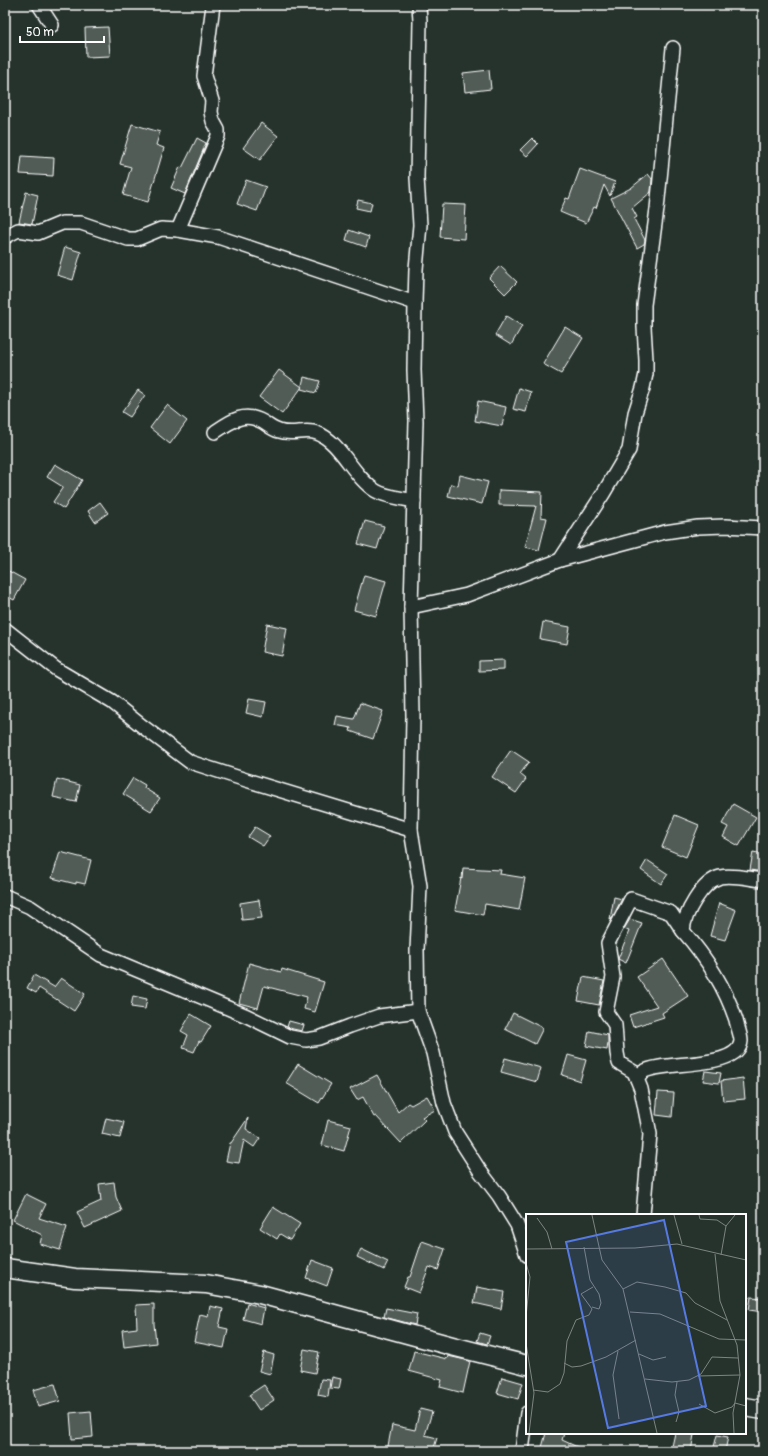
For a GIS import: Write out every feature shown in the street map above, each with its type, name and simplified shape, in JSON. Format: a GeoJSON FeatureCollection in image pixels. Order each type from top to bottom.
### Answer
{"type":"FeatureCollection","features":[{"type":"Feature","properties":{"kind":"street"},"geometry":{"type":"LineString","coordinates":[[39,5],[52,24]]}},
{"type":"Feature","properties":{"kind":"street"},"geometry":{"type":"LineString","coordinates":[[178,230],[218,136],[218,130],[213,121],[211,112],[212,101],[204,76],[213,5]]}},
{"type":"Feature","properties":{"kind":"street"},"geometry":{"type":"LineString","coordinates":[[419,5],[417,178],[420,225],[415,303],[416,421],[412,607],[413,716],[411,830],[420,886],[417,950],[418,1012],[433,1053],[444,1103],[455,1132],[517,1225],[526,1252]]}},
{"type":"Feature","properties":{"kind":"street"},"geometry":{"type":"LineString","coordinates":[[560,560],[603,494],[629,450],[635,412],[643,388],[646,374],[644,305],[657,209],[673,48]]}},
{"type":"Feature","properties":{"kind":"street"},"geometry":{"type":"LineString","coordinates":[[6,235],[18,230],[38,233],[62,223],[81,223],[128,239],[137,239],[160,228],[178,230],[218,237],[415,303]]}},
{"type":"Feature","properties":{"kind":"street"},"geometry":{"type":"LineString","coordinates":[[215,432],[235,419],[252,417],[273,429],[286,433],[305,431],[317,433],[329,440],[364,482],[376,492],[414,501]]}},
{"type":"Feature","properties":{"kind":"street"},"geometry":{"type":"LineString","coordinates":[[412,607],[467,595],[560,560],[665,532],[698,527],[745,526],[763,528]]}},
{"type":"Feature","properties":{"kind":"street"},"geometry":{"type":"LineString","coordinates":[[5,629],[56,669],[112,702],[190,762],[411,830]]}},
{"type":"Feature","properties":{"kind":"street"},"geometry":{"type":"LineString","coordinates":[[683,931],[688,912],[701,892],[712,881],[720,877],[738,877],[763,880]]}},
{"type":"Feature","properties":{"kind":"street"},"geometry":{"type":"LineString","coordinates":[[5,896],[30,907],[101,956],[247,1016],[290,1037],[306,1040],[319,1038],[379,1016],[418,1012]]}},
{"type":"Feature","properties":{"kind":"street"},"geometry":{"type":"LineString","coordinates":[[631,899],[671,913],[683,931],[708,962],[717,978],[731,1006],[741,1041],[739,1048],[731,1055],[711,1061],[662,1067],[640,1076],[619,1063],[615,1025],[606,1012],[613,977],[608,943],[631,899]]}},
{"type":"Feature","properties":{"kind":"street"},"geometry":{"type":"LineString","coordinates":[[640,1076],[641,1089],[650,1134],[644,1214]]}},
{"type":"Feature","properties":{"kind":"street"},"geometry":{"type":"LineString","coordinates":[[5,1268],[75,1278],[206,1284],[252,1292],[526,1365]]}},
{"type":"Feature","properties":{"kind":"street"},"geometry":{"type":"LineString","coordinates":[[746,1407],[763,1410]]}},
{"type":"Feature","properties":{"kind":"street"},"geometry":{"type":"LineString","coordinates":[[522,1451],[526,1420]]}},
{"type":"Feature","properties":{"kind":"building"},"geometry":{"type":"Polygon","coordinates":[[[108,27],[110,56],[86,57],[85,28],[108,27]]]}},
{"type":"Feature","properties":{"kind":"building"},"geometry":{"type":"Polygon","coordinates":[[[489,70],[491,89],[465,92],[463,73],[489,70]]]}},
{"type":"Feature","properties":{"kind":"building"},"geometry":{"type":"Polygon","coordinates":[[[261,123],[278,136],[260,160],[243,148],[261,123]]]}},
{"type":"Feature","properties":{"kind":"building"},"geometry":{"type":"Polygon","coordinates":[[[132,124],[160,132],[156,145],[164,148],[148,202],[123,195],[131,167],[120,164],[132,124]]]}},
{"type":"Feature","properties":{"kind":"building"},"geometry":{"type":"Polygon","coordinates":[[[197,138],[206,143],[185,194],[171,188],[180,167],[182,168],[197,138]]]}},
{"type":"Feature","properties":{"kind":"building"},"geometry":{"type":"Polygon","coordinates":[[[532,138],[538,144],[527,156],[520,150],[532,138]]]}},
{"type":"Feature","properties":{"kind":"building"},"geometry":{"type":"Polygon","coordinates":[[[22,156],[54,158],[53,176],[20,174],[22,156]]]}},
{"type":"Feature","properties":{"kind":"building"},"geometry":{"type":"Polygon","coordinates":[[[580,169],[615,182],[610,196],[604,185],[596,208],[594,207],[586,223],[560,212],[566,198],[569,199],[580,169]]]}},
{"type":"Feature","properties":{"kind":"building"},"geometry":{"type":"Polygon","coordinates":[[[648,174],[652,179],[651,192],[632,208],[637,217],[634,219],[645,240],[644,244],[637,248],[611,198],[631,188],[648,174]]]}},
{"type":"Feature","properties":{"kind":"building"},"geometry":{"type":"Polygon","coordinates":[[[246,180],[266,187],[257,211],[237,204],[246,180]]]}},
{"type":"Feature","properties":{"kind":"building"},"geometry":{"type":"Polygon","coordinates":[[[26,192],[38,195],[32,224],[19,222],[26,192]]]}},
{"type":"Feature","properties":{"kind":"building"},"geometry":{"type":"Polygon","coordinates":[[[358,200],[372,203],[370,211],[356,208],[358,200]]]}},
{"type":"Feature","properties":{"kind":"building"},"geometry":{"type":"Polygon","coordinates":[[[442,204],[466,205],[464,239],[440,237],[442,204]]]}},
{"type":"Feature","properties":{"kind":"building"},"geometry":{"type":"Polygon","coordinates":[[[349,230],[369,237],[366,247],[346,240],[349,230]]]}},
{"type":"Feature","properties":{"kind":"building"},"geometry":{"type":"Polygon","coordinates":[[[65,247],[81,252],[73,280],[57,275],[65,247]]]}},
{"type":"Feature","properties":{"kind":"building"},"geometry":{"type":"Polygon","coordinates":[[[500,266],[517,282],[505,294],[489,278],[500,266]]]}},
{"type":"Feature","properties":{"kind":"building"},"geometry":{"type":"Polygon","coordinates":[[[506,316],[522,326],[511,345],[495,335],[506,316]]]}},
{"type":"Feature","properties":{"kind":"building"},"geometry":{"type":"Polygon","coordinates":[[[565,327],[583,338],[561,374],[543,364],[565,327]]]}},
{"type":"Feature","properties":{"kind":"building"},"geometry":{"type":"Polygon","coordinates":[[[279,370],[302,387],[282,414],[259,397],[279,370]]]}},
{"type":"Feature","properties":{"kind":"building"},"geometry":{"type":"Polygon","coordinates":[[[304,377],[320,381],[316,393],[301,389],[304,377]]]}},
{"type":"Feature","properties":{"kind":"building"},"geometry":{"type":"Polygon","coordinates":[[[519,388],[531,392],[526,412],[513,409],[519,388]]]}},
{"type":"Feature","properties":{"kind":"building"},"geometry":{"type":"Polygon","coordinates":[[[138,390],[145,395],[130,417],[122,412],[138,390]]]}},
{"type":"Feature","properties":{"kind":"building"},"geometry":{"type":"Polygon","coordinates":[[[478,401],[506,407],[502,426],[475,421],[478,401]]]}},
{"type":"Feature","properties":{"kind":"building"},"geometry":{"type":"Polygon","coordinates":[[[167,405],[187,421],[170,444],[150,428],[167,405]]]}},
{"type":"Feature","properties":{"kind":"building"},"geometry":{"type":"Polygon","coordinates":[[[55,464],[82,480],[64,509],[53,502],[63,487],[47,477],[55,464]]]}},
{"type":"Feature","properties":{"kind":"building"},"geometry":{"type":"Polygon","coordinates":[[[460,475],[488,482],[482,504],[448,496],[451,484],[458,486],[460,475]]]}},
{"type":"Feature","properties":{"kind":"building"},"geometry":{"type":"Polygon","coordinates":[[[499,490],[542,492],[541,517],[547,518],[539,550],[525,547],[536,506],[499,505],[499,490]]]}},
{"type":"Feature","properties":{"kind":"building"},"geometry":{"type":"Polygon","coordinates":[[[100,502],[108,513],[95,522],[88,511],[100,502]]]}},
{"type":"Feature","properties":{"kind":"building"},"geometry":{"type":"Polygon","coordinates":[[[365,521],[384,526],[377,549],[358,544],[365,521]]]}},
{"type":"Feature","properties":{"kind":"building"},"geometry":{"type":"Polygon","coordinates":[[[5,569],[25,580],[14,600],[5,595],[5,569]]]}},
{"type":"Feature","properties":{"kind":"building"},"geometry":{"type":"Polygon","coordinates":[[[364,575],[386,581],[376,616],[354,610],[364,575]]]}},
{"type":"Feature","properties":{"kind":"building"},"geometry":{"type":"Polygon","coordinates":[[[543,622],[570,627],[567,644],[540,639],[543,622]]]}},
{"type":"Feature","properties":{"kind":"building"},"geometry":{"type":"Polygon","coordinates":[[[267,624],[287,628],[282,656],[262,652],[267,624]]]}},
{"type":"Feature","properties":{"kind":"building"},"geometry":{"type":"Polygon","coordinates":[[[504,660],[504,670],[479,671],[479,661],[504,660]]]}},
{"type":"Feature","properties":{"kind":"building"},"geometry":{"type":"Polygon","coordinates":[[[249,699],[266,702],[263,717],[246,713],[249,699]]]}},
{"type":"Feature","properties":{"kind":"building"},"geometry":{"type":"Polygon","coordinates":[[[360,703],[383,711],[373,739],[350,731],[351,728],[335,725],[337,716],[354,719],[360,703]]]}},
{"type":"Feature","properties":{"kind":"building"},"geometry":{"type":"Polygon","coordinates":[[[511,750],[529,762],[520,774],[526,779],[516,793],[492,777],[511,750]]]}},
{"type":"Feature","properties":{"kind":"building"},"geometry":{"type":"Polygon","coordinates":[[[133,778],[145,785],[144,788],[160,798],[151,811],[123,794],[133,778]]]}},
{"type":"Feature","properties":{"kind":"building"},"geometry":{"type":"Polygon","coordinates":[[[57,779],[80,785],[76,802],[53,797],[57,779]]]}},
{"type":"Feature","properties":{"kind":"building"},"geometry":{"type":"Polygon","coordinates":[[[733,804],[756,817],[739,846],[723,837],[728,827],[722,824],[733,804]]]}},
{"type":"Feature","properties":{"kind":"building"},"geometry":{"type":"Polygon","coordinates":[[[675,815],[699,825],[686,857],[662,847],[675,815]]]}},
{"type":"Feature","properties":{"kind":"building"},"geometry":{"type":"Polygon","coordinates":[[[255,827],[270,836],[263,846],[248,837],[255,827]]]}},
{"type":"Feature","properties":{"kind":"building"},"geometry":{"type":"Polygon","coordinates":[[[60,852],[91,860],[85,884],[76,882],[76,884],[52,878],[60,852]]]}},
{"type":"Feature","properties":{"kind":"building"},"geometry":{"type":"Polygon","coordinates":[[[753,852],[763,854],[763,872],[750,870],[753,852]]]}},
{"type":"Feature","properties":{"kind":"building"},"geometry":{"type":"Polygon","coordinates":[[[647,860],[668,874],[661,884],[641,870],[647,860]]]}},
{"type":"Feature","properties":{"kind":"building"},"geometry":{"type":"Polygon","coordinates":[[[463,868],[501,870],[500,874],[525,878],[519,910],[485,904],[483,915],[455,910],[463,868]]]}},
{"type":"Feature","properties":{"kind":"building"},"geometry":{"type":"Polygon","coordinates":[[[614,897],[622,899],[611,920],[610,919],[614,897]]]}},
{"type":"Feature","properties":{"kind":"building"},"geometry":{"type":"Polygon","coordinates":[[[259,900],[262,918],[242,920],[240,903],[259,900]]]}},
{"type":"Feature","properties":{"kind":"building"},"geometry":{"type":"Polygon","coordinates":[[[719,903],[736,910],[725,940],[710,936],[719,903]]]}},
{"type":"Feature","properties":{"kind":"building"},"geometry":{"type":"Polygon","coordinates":[[[630,919],[642,923],[626,963],[618,959],[629,931],[624,929],[630,919]]]}},
{"type":"Feature","properties":{"kind":"building"},"geometry":{"type":"Polygon","coordinates":[[[663,959],[688,996],[662,1013],[664,1017],[633,1027],[629,1015],[657,1006],[637,977],[663,959]]]}},
{"type":"Feature","properties":{"kind":"building"},"geometry":{"type":"Polygon","coordinates":[[[249,963],[281,972],[282,969],[324,982],[315,1012],[304,1009],[307,997],[264,986],[258,1008],[239,1003],[249,963]]]}},
{"type":"Feature","properties":{"kind":"building"},"geometry":{"type":"Polygon","coordinates":[[[34,975],[54,987],[61,978],[85,994],[74,1011],[39,988],[36,993],[27,988],[34,975]]]}},
{"type":"Feature","properties":{"kind":"building"},"geometry":{"type":"Polygon","coordinates":[[[583,977],[604,981],[599,1005],[578,1001],[583,977]]]}},
{"type":"Feature","properties":{"kind":"building"},"geometry":{"type":"Polygon","coordinates":[[[133,996],[147,999],[145,1009],[131,1007],[133,996]]]}},
{"type":"Feature","properties":{"kind":"building"},"geometry":{"type":"Polygon","coordinates":[[[513,1013],[543,1028],[535,1044],[505,1029],[513,1013]]]}},
{"type":"Feature","properties":{"kind":"building"},"geometry":{"type":"Polygon","coordinates":[[[191,1014],[211,1026],[201,1042],[199,1041],[194,1052],[183,1048],[188,1035],[181,1031],[191,1014]]]}},
{"type":"Feature","properties":{"kind":"building"},"geometry":{"type":"Polygon","coordinates":[[[289,1021],[304,1025],[302,1031],[287,1027],[289,1021]]]}},
{"type":"Feature","properties":{"kind":"building"},"geometry":{"type":"Polygon","coordinates":[[[589,1031],[608,1035],[607,1050],[586,1046],[589,1031]]]}},
{"type":"Feature","properties":{"kind":"building"},"geometry":{"type":"Polygon","coordinates":[[[568,1055],[586,1060],[580,1081],[562,1075],[568,1055]]]}},
{"type":"Feature","properties":{"kind":"building"},"geometry":{"type":"Polygon","coordinates":[[[505,1058],[541,1068],[537,1082],[501,1072],[505,1058]]]}},
{"type":"Feature","properties":{"kind":"building"},"geometry":{"type":"Polygon","coordinates":[[[298,1064],[331,1084],[319,1103],[286,1083],[298,1064]]]}},
{"type":"Feature","properties":{"kind":"building"},"geometry":{"type":"Polygon","coordinates":[[[705,1071],[721,1073],[719,1083],[703,1081],[705,1071]]]}},
{"type":"Feature","properties":{"kind":"building"},"geometry":{"type":"Polygon","coordinates":[[[377,1075],[398,1112],[408,1103],[411,1105],[427,1096],[435,1110],[422,1117],[425,1120],[401,1143],[376,1116],[374,1117],[363,1097],[357,1100],[350,1089],[377,1075]]]}},
{"type":"Feature","properties":{"kind":"building"},"geometry":{"type":"Polygon","coordinates":[[[743,1078],[745,1099],[723,1101],[721,1081],[743,1078]]]}},
{"type":"Feature","properties":{"kind":"building"},"geometry":{"type":"Polygon","coordinates":[[[658,1092],[674,1093],[672,1117],[656,1115],[658,1092]]]}},
{"type":"Feature","properties":{"kind":"building"},"geometry":{"type":"Polygon","coordinates":[[[106,1118],[124,1122],[120,1138],[102,1134],[106,1118]]]}},
{"type":"Feature","properties":{"kind":"building"},"geometry":{"type":"Polygon","coordinates":[[[248,1118],[246,1129],[260,1138],[254,1147],[244,1140],[239,1163],[226,1161],[230,1143],[248,1118]]]}},
{"type":"Feature","properties":{"kind":"building"},"geometry":{"type":"Polygon","coordinates":[[[328,1120],[351,1126],[344,1151],[322,1145],[328,1120]]]}},
{"type":"Feature","properties":{"kind":"building"},"geometry":{"type":"Polygon","coordinates":[[[114,1182],[116,1197],[122,1211],[85,1228],[77,1212],[101,1201],[99,1184],[114,1182]]]}},
{"type":"Feature","properties":{"kind":"building"},"geometry":{"type":"Polygon","coordinates":[[[26,1194],[46,1204],[39,1218],[67,1227],[60,1250],[40,1244],[42,1235],[13,1220],[26,1194]]]}},
{"type":"Feature","properties":{"kind":"building"},"geometry":{"type":"Polygon","coordinates":[[[273,1207],[300,1224],[290,1240],[280,1234],[277,1239],[260,1228],[273,1207]]]}},
{"type":"Feature","properties":{"kind":"building"},"geometry":{"type":"Polygon","coordinates":[[[422,1241],[445,1249],[438,1270],[429,1267],[419,1293],[404,1287],[408,1277],[410,1277],[422,1241]]]}},
{"type":"Feature","properties":{"kind":"building"},"geometry":{"type":"Polygon","coordinates":[[[361,1249],[388,1262],[384,1270],[357,1257],[361,1249]]]}},
{"type":"Feature","properties":{"kind":"building"},"geometry":{"type":"Polygon","coordinates":[[[312,1260],[333,1268],[327,1286],[306,1278],[312,1260]]]}},
{"type":"Feature","properties":{"kind":"building"},"geometry":{"type":"Polygon","coordinates":[[[477,1287],[504,1292],[501,1309],[474,1303],[477,1287]]]}},
{"type":"Feature","properties":{"kind":"building"},"geometry":{"type":"Polygon","coordinates":[[[751,1297],[763,1298],[763,1312],[749,1310],[751,1297]]]}},
{"type":"Feature","properties":{"kind":"building"},"geometry":{"type":"Polygon","coordinates":[[[247,1303],[264,1308],[261,1324],[243,1319],[247,1303]]]}},
{"type":"Feature","properties":{"kind":"building"},"geometry":{"type":"Polygon","coordinates":[[[154,1304],[156,1343],[124,1347],[122,1330],[137,1328],[136,1305],[154,1304]]]}},
{"type":"Feature","properties":{"kind":"building"},"geometry":{"type":"Polygon","coordinates":[[[210,1306],[223,1309],[219,1327],[228,1329],[224,1348],[194,1342],[200,1314],[208,1316],[210,1306]]]}},
{"type":"Feature","properties":{"kind":"building"},"geometry":{"type":"Polygon","coordinates":[[[386,1308],[417,1314],[415,1325],[384,1317],[386,1308]]]}},
{"type":"Feature","properties":{"kind":"building"},"geometry":{"type":"Polygon","coordinates":[[[480,1333],[490,1336],[487,1344],[477,1341],[480,1333]]]}},
{"type":"Feature","properties":{"kind":"building"},"geometry":{"type":"Polygon","coordinates":[[[304,1349],[319,1352],[315,1373],[300,1370],[304,1349]]]}},
{"type":"Feature","properties":{"kind":"building"},"geometry":{"type":"Polygon","coordinates":[[[414,1351],[447,1359],[448,1356],[470,1361],[463,1393],[440,1387],[442,1380],[409,1371],[414,1351]]]}},
{"type":"Feature","properties":{"kind":"building"},"geometry":{"type":"Polygon","coordinates":[[[264,1352],[274,1355],[270,1374],[259,1371],[264,1352]]]}},
{"type":"Feature","properties":{"kind":"building"},"geometry":{"type":"Polygon","coordinates":[[[332,1377],[341,1379],[339,1389],[330,1388],[332,1377]]]}},
{"type":"Feature","properties":{"kind":"building"},"geometry":{"type":"Polygon","coordinates":[[[502,1377],[523,1383],[518,1399],[497,1393],[502,1377]]]}},
{"type":"Feature","properties":{"kind":"building"},"geometry":{"type":"Polygon","coordinates":[[[321,1379],[330,1380],[328,1397],[318,1395],[321,1379]]]}},
{"type":"Feature","properties":{"kind":"building"},"geometry":{"type":"Polygon","coordinates":[[[55,1384],[60,1401],[38,1407],[33,1390],[55,1384]]]}},
{"type":"Feature","properties":{"kind":"building"},"geometry":{"type":"Polygon","coordinates":[[[264,1385],[274,1400],[259,1410],[249,1395],[264,1385]]]}},
{"type":"Feature","properties":{"kind":"building"},"geometry":{"type":"Polygon","coordinates":[[[420,1409],[432,1412],[425,1435],[437,1438],[433,1451],[387,1451],[392,1425],[415,1430],[420,1409]]]}},
{"type":"Feature","properties":{"kind":"building"},"geometry":{"type":"Polygon","coordinates":[[[91,1411],[93,1437],[72,1439],[70,1413],[91,1411]]]}},
{"type":"Feature","properties":{"kind":"building"},"geometry":{"type":"Polygon","coordinates":[[[546,1434],[564,1434],[562,1440],[586,1451],[541,1451],[546,1434]]]}},
{"type":"Feature","properties":{"kind":"building"},"geometry":{"type":"Polygon","coordinates":[[[675,1434],[694,1435],[691,1451],[671,1451],[675,1434]]]}},
{"type":"Feature","properties":{"kind":"building"},"geometry":{"type":"Polygon","coordinates":[[[717,1435],[728,1437],[725,1451],[713,1451],[717,1435]]]}}]}
